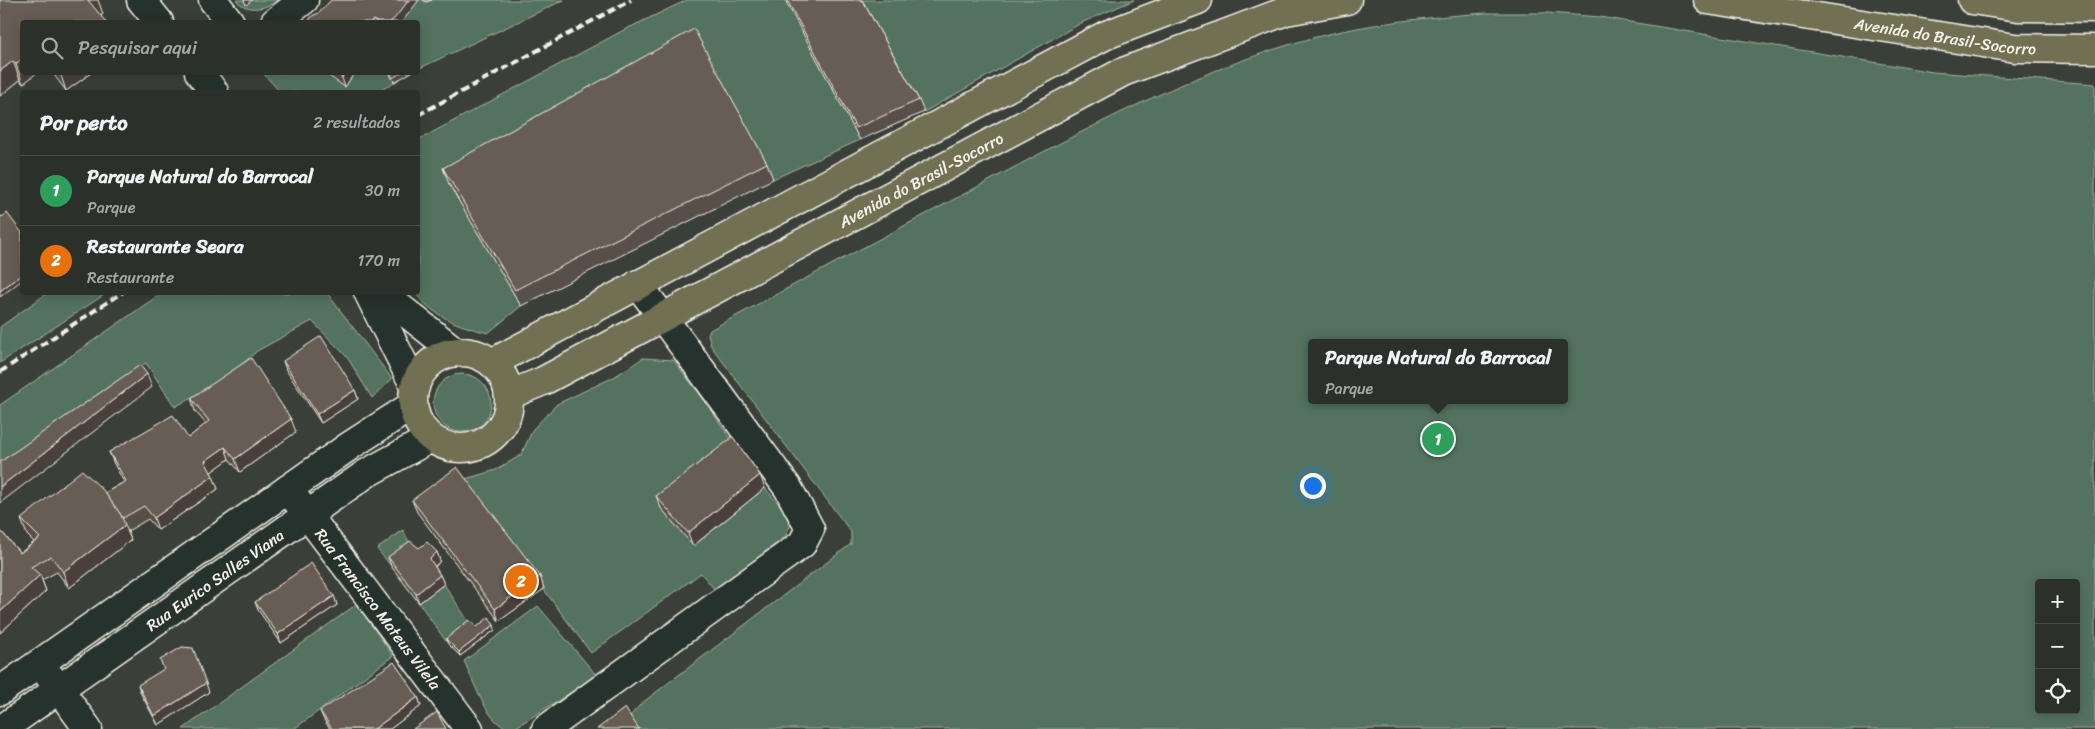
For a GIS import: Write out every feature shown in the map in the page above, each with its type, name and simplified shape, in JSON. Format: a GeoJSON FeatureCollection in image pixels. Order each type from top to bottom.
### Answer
{"type":"FeatureCollection","features":[{"type":"Feature","properties":{"kind":"main road"},"geometry":{"type":"LineString","coordinates":[[141,0],[157,20]]}},
{"type":"Feature","properties":{"kind":"main road"},"geometry":{"type":"LineString","coordinates":[[213,0],[228,20]]}},
{"type":"Feature","properties":{"kind":"main road"},"geometry":{"type":"LineString","coordinates":[[278,20],[304,0]]}},
{"type":"Feature","properties":{"kind":"main road"},"geometry":{"type":"LineString","coordinates":[[492,363],[1106,35],[1198,0]]}},
{"type":"Feature","properties":{"kind":"main road","name":"Avenida do Brasil-Socorro"},"geometry":{"type":"LineString","coordinates":[[509,395],[542,381],[1123,72],[1286,11],[1347,0]]}},
{"type":"Feature","properties":{"kind":"main road","name":"Avenida do Brasil-Socorro"},"geometry":{"type":"LineString","coordinates":[[1708,0],[2015,48],[2095,49]]}},
{"type":"Feature","properties":{"kind":"main road"},"geometry":{"type":"LineString","coordinates":[[1972,0],[2018,7],[2095,8]]}},
{"type":"Feature","properties":{"kind":"main road"},"geometry":{"type":"LineString","coordinates":[[200,75],[212,90]]}},
{"type":"Feature","properties":{"kind":"main road"},"geometry":{"type":"LineString","coordinates":[[546,729],[802,544],[810,529],[788,488],[638,284]]}},
{"type":"Feature","properties":{"kind":"main road"},"geometry":{"type":"LineString","coordinates":[[369,295],[414,396],[416,418],[431,438],[445,446],[461,449],[477,446],[491,438],[502,426],[508,411],[509,395],[506,383],[492,363],[475,354],[456,352],[442,356],[430,364],[421,374],[414,396]]}},
{"type":"Feature","properties":{"kind":"main road"},"geometry":{"type":"LineString","coordinates":[[384,295],[456,352]]}},
{"type":"Feature","properties":{"kind":"main road","name":"Rua Eurico Salles Viana"},"geometry":{"type":"LineString","coordinates":[[0,691],[288,489],[414,396]]}},
{"type":"Feature","properties":{"kind":"main road","name":"Rua Eurico Salles Viana"},"geometry":{"type":"LineString","coordinates":[[2,729],[367,473],[431,438]]}},
{"type":"Feature","properties":{"kind":"main road","name":"Rua Francisco Mateus Vilela"},"geometry":{"type":"LineString","coordinates":[[288,489],[469,729]]}},
{"type":"Feature","properties":{"kind":"main road"},"geometry":{"type":"LineString","coordinates":[[40,663],[88,729]]}},
{"type":"Feature","properties":{"kind":"green space"},"geometry":{"type":"Polygon","coordinates":[[[236,0],[279,0],[268,6],[251,8],[240,4],[236,0]]]}},
{"type":"Feature","properties":{"kind":"green space"},"geometry":{"type":"Polygon","coordinates":[[[336,0],[564,0],[420,68],[420,20],[311,20],[336,0]]]}},
{"type":"Feature","properties":{"kind":"green space"},"geometry":{"type":"Polygon","coordinates":[[[687,0],[786,0],[860,140],[773,179],[700,45],[449,184],[521,306],[488,333],[466,327],[439,315],[417,295],[420,295],[420,139],[622,31],[687,0]]]}},
{"type":"Feature","properties":{"kind":"green space"},"geometry":{"type":"Polygon","coordinates":[[[860,0],[1134,0],[1081,23],[924,112],[860,0]]]}},
{"type":"Feature","properties":{"kind":"green space"},"geometry":{"type":"Polygon","coordinates":[[[1485,13],[1548,13],[1600,17],[1933,72],[2095,84],[2095,729],[636,729],[629,717],[642,703],[851,544],[851,532],[711,346],[708,334],[710,330],[1132,107],[1248,58],[1312,38],[1385,23],[1485,13]]]}},
{"type":"Feature","properties":{"kind":"green space"},"geometry":{"type":"Polygon","coordinates":[[[265,75],[407,75],[381,90],[278,90],[265,75]]]}},
{"type":"Feature","properties":{"kind":"green space"},"geometry":{"type":"Polygon","coordinates":[[[45,295],[104,295],[0,363],[0,327],[45,295]]]}},
{"type":"Feature","properties":{"kind":"green space"},"geometry":{"type":"Polygon","coordinates":[[[159,295],[329,295],[392,379],[372,398],[347,357],[312,321],[257,351],[231,374],[175,407],[146,363],[0,463],[0,405],[159,295]]]}},
{"type":"Feature","properties":{"kind":"green space"},"geometry":{"type":"Polygon","coordinates":[[[643,358],[673,360],[699,393],[738,449],[661,508],[693,545],[765,488],[783,509],[791,524],[784,539],[715,590],[701,573],[591,653],[462,480],[496,470],[521,455],[533,429],[557,404],[614,377],[643,358]]]}},
{"type":"Feature","properties":{"kind":"green space"},"geometry":{"type":"Polygon","coordinates":[[[462,374],[473,376],[486,387],[491,403],[489,414],[478,427],[462,432],[451,430],[438,419],[433,403],[435,392],[446,379],[462,374]]]}},
{"type":"Feature","properties":{"kind":"green space"},"geometry":{"type":"Polygon","coordinates":[[[403,530],[413,550],[391,566],[377,549],[403,530]]]}},
{"type":"Feature","properties":{"kind":"green space"},"geometry":{"type":"Polygon","coordinates":[[[444,584],[470,624],[448,644],[419,603],[444,584]]]}},
{"type":"Feature","properties":{"kind":"green space"},"geometry":{"type":"Polygon","coordinates":[[[357,604],[393,656],[294,729],[183,729],[357,604]]]}},
{"type":"Feature","properties":{"kind":"green space"},"geometry":{"type":"Polygon","coordinates":[[[538,606],[597,676],[513,729],[504,727],[489,713],[464,661],[538,606]]]}},
{"type":"Feature","properties":{"kind":"building"},"geometry":{"type":"Polygon","coordinates":[[[0,0],[88,0],[104,20],[20,20],[20,61],[16,64],[13,61],[0,71],[0,0]]]}},
{"type":"Feature","properties":{"kind":"building"},"geometry":{"type":"Polygon","coordinates":[[[331,0],[409,0],[393,20],[309,20],[312,16],[319,13],[331,0]]]}},
{"type":"Feature","properties":{"kind":"building"},"geometry":{"type":"Polygon","coordinates":[[[787,0],[862,0],[919,100],[856,128],[787,0]]]}},
{"type":"Feature","properties":{"kind":"building"},"geometry":{"type":"Polygon","coordinates":[[[694,29],[767,163],[515,290],[443,168],[694,29]]]}},
{"type":"Feature","properties":{"kind":"building"},"geometry":{"type":"Polygon","coordinates":[[[7,213],[20,230],[20,276],[0,291],[0,215],[2,217],[7,213]]]}},
{"type":"Feature","properties":{"kind":"building"},"geometry":{"type":"Polygon","coordinates":[[[321,336],[355,390],[317,414],[283,361],[321,336]]]}},
{"type":"Feature","properties":{"kind":"building"},"geometry":{"type":"Polygon","coordinates":[[[251,358],[291,419],[235,459],[225,447],[205,461],[213,476],[154,518],[144,506],[123,518],[105,493],[126,481],[109,452],[173,415],[188,438],[209,421],[191,398],[251,358]]]}},
{"type":"Feature","properties":{"kind":"building"},"geometry":{"type":"Polygon","coordinates":[[[140,365],[147,374],[0,487],[0,462],[140,365]]]}},
{"type":"Feature","properties":{"kind":"building"},"geometry":{"type":"Polygon","coordinates":[[[733,437],[760,475],[688,533],[656,496],[733,437]]]}},
{"type":"Feature","properties":{"kind":"building"},"geometry":{"type":"Polygon","coordinates":[[[457,467],[540,576],[495,609],[412,500],[457,467]]]}},
{"type":"Feature","properties":{"kind":"building"},"geometry":{"type":"Polygon","coordinates":[[[82,470],[103,490],[121,515],[125,525],[63,572],[51,556],[31,567],[40,575],[0,612],[0,530],[20,553],[40,538],[21,519],[82,470]]]}},
{"type":"Feature","properties":{"kind":"building"},"geometry":{"type":"Polygon","coordinates":[[[410,541],[419,548],[427,542],[437,552],[430,559],[440,575],[416,594],[388,557],[410,541]]]}},
{"type":"Feature","properties":{"kind":"building"},"geometry":{"type":"Polygon","coordinates":[[[311,563],[334,596],[278,634],[255,602],[311,563]]]}},
{"type":"Feature","properties":{"kind":"building"},"geometry":{"type":"Polygon","coordinates":[[[489,617],[494,625],[459,652],[446,639],[469,620],[477,627],[489,617]]]}},
{"type":"Feature","properties":{"kind":"building"},"geometry":{"type":"Polygon","coordinates":[[[182,647],[193,648],[206,683],[154,716],[138,685],[164,669],[160,660],[182,647]]]}},
{"type":"Feature","properties":{"kind":"building"},"geometry":{"type":"Polygon","coordinates":[[[394,662],[418,697],[374,729],[332,729],[320,711],[394,662]]]}},
{"type":"Feature","properties":{"kind":"building"},"geometry":{"type":"Polygon","coordinates":[[[625,708],[639,729],[597,729],[625,708]]]}},
{"type":"Feature","properties":{"kind":"building"},"geometry":{"type":"Polygon","coordinates":[[[437,712],[446,729],[413,729],[437,712]]]}},
{"type":"Feature","properties":{"kind":"railway"},"geometry":{"type":"LineString","coordinates":[[420,114],[631,0]]}},
{"type":"Feature","properties":{"kind":"railway"},"geometry":{"type":"LineString","coordinates":[[0,372],[118,295]]}},
{"type":"Feature","properties":{"kind":"place","name":"Parque Natural do Barrocal"},"geometry":{"type":"Point","coordinates":[1438,439]}},
{"type":"Feature","properties":{"kind":"place","name":"Restaurante Seara"},"geometry":{"type":"Point","coordinates":[521,581]}}]}
